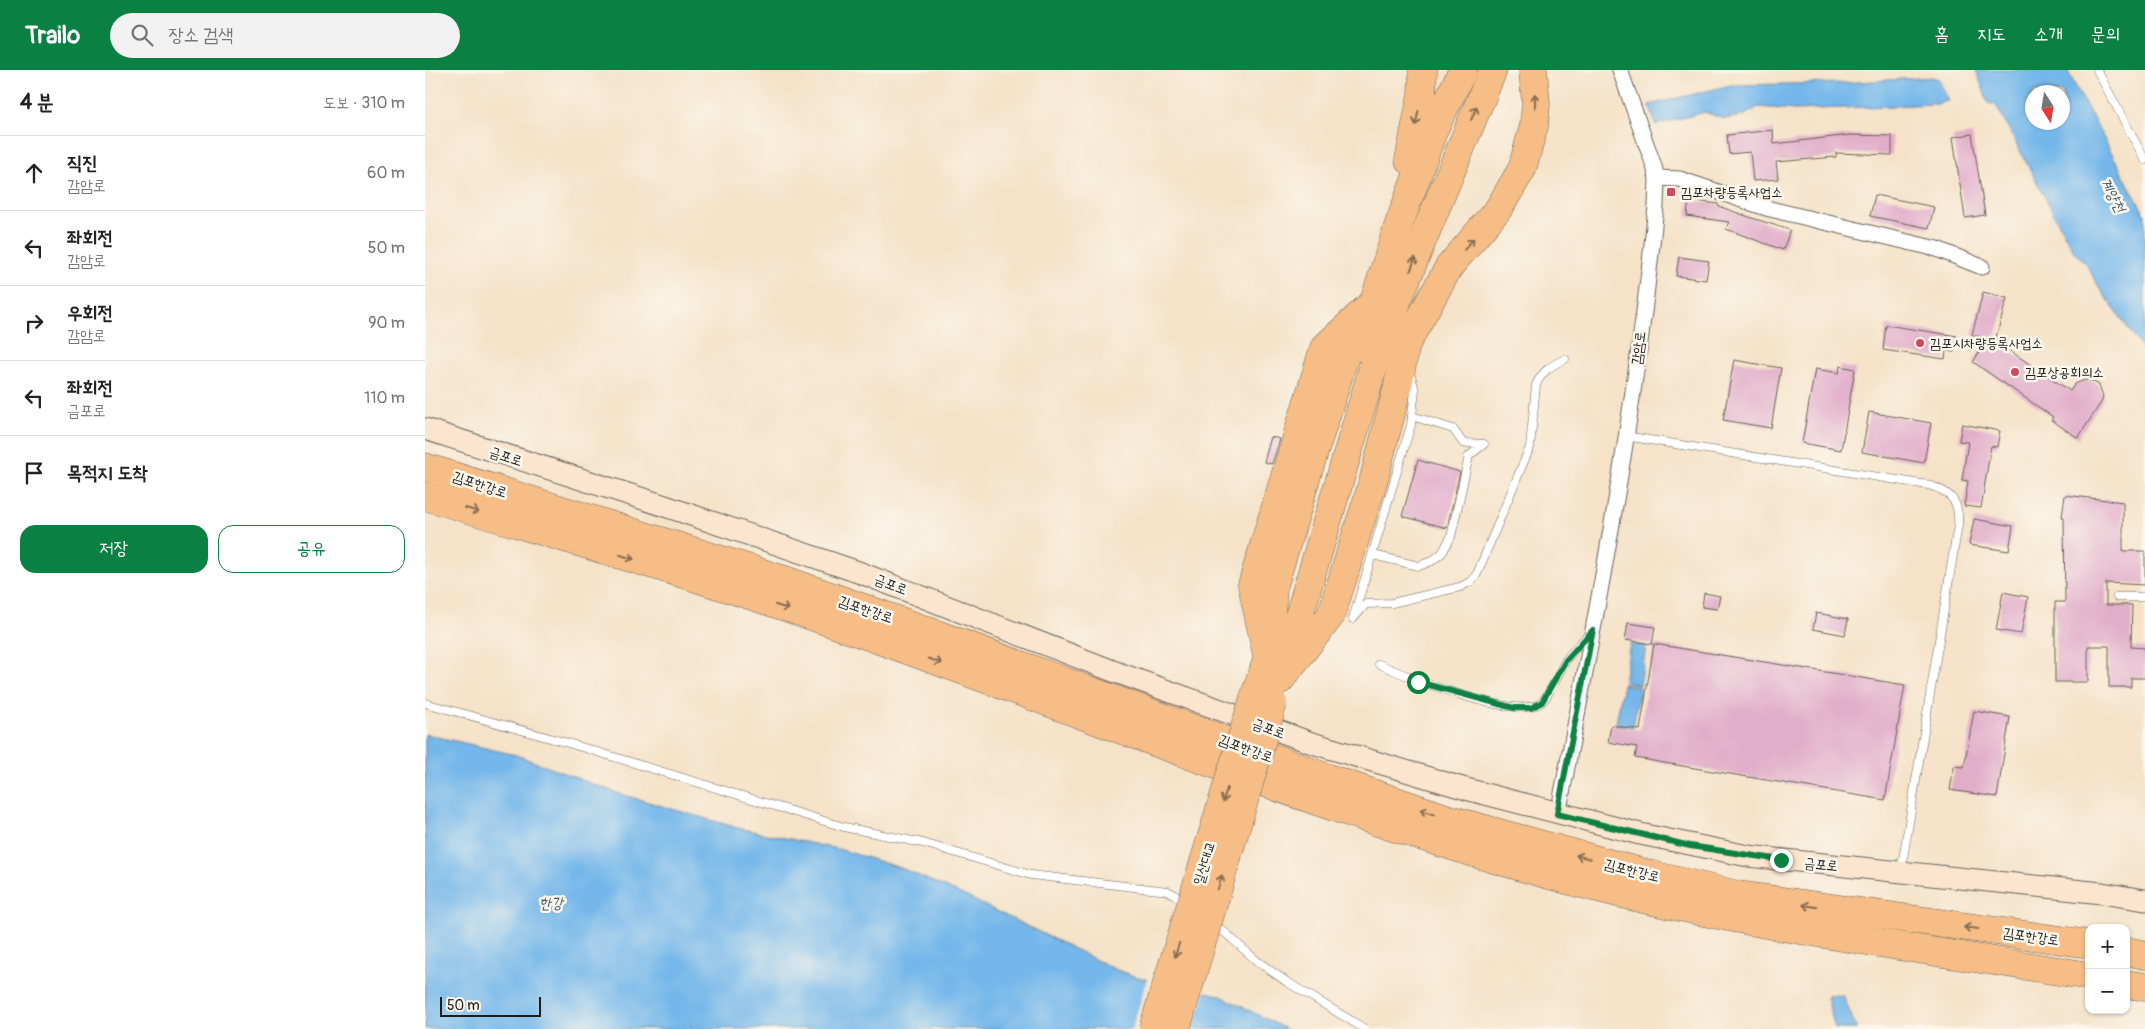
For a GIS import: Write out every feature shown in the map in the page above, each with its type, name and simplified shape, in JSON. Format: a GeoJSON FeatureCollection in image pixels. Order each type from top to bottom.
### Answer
{"type":"FeatureCollection","features":[{"type":"Feature","properties":{"kind":"highway"},"geometry":{"type":"LineString","coordinates":[[1398,227],[1421,95],[1423,70]]}},
{"type":"Feature","properties":{"kind":"highway"},"geometry":{"type":"LineString","coordinates":[[1267,655],[1292,592],[1335,454],[1371,333],[1398,227],[1434,128],[1463,70]]}},
{"type":"Feature","properties":{"kind":"highway"},"geometry":{"type":"LineString","coordinates":[[1269,694],[1267,655],[1252,585],[1325,348],[1376,308],[1427,226],[1493,70]]}},
{"type":"Feature","properties":{"kind":"highway"},"geometry":{"type":"LineString","coordinates":[[1269,694],[1331,615],[1373,482],[1397,390],[1406,344],[1449,268],[1499,208],[1522,169],[1534,126],[1536,104],[1533,70]]}},
{"type":"Feature","properties":{"kind":"highway"},"geometry":{"type":"LineString","coordinates":[[1269,694],[1343,616],[1385,486],[1411,376],[1406,344],[1376,308]]}},
{"type":"Feature","properties":{"kind":"highway"},"geometry":{"type":"LineString","coordinates":[[1269,694],[1383,338],[1376,308]]}},
{"type":"Feature","properties":{"kind":"highway","name":"김포한강로"},"geometry":{"type":"LineString","coordinates":[[425,467],[782,579],[1328,778],[1458,822],[1639,872],[1738,894],[2085,943]]}},
{"type":"Feature","properties":{"kind":"highway","name":"김포한강로"},"geometry":{"type":"LineString","coordinates":[[425,496],[815,617],[1347,811],[1442,844],[1526,869],[1738,920],[2085,975]]}},
{"type":"Feature","properties":{"kind":"highway","name":"일산대교"},"geometry":{"type":"LineString","coordinates":[[1153,1029],[1269,694]]}},
{"type":"Feature","properties":{"kind":"highway","name":"일산대교"},"geometry":{"type":"LineString","coordinates":[[1175,1029],[1269,694]]}},
{"type":"Feature","properties":{"kind":"highway"},"geometry":{"type":"LineString","coordinates":[[2130,952],[2145,955]]}},
{"type":"Feature","properties":{"kind":"highway"},"geometry":{"type":"LineString","coordinates":[[2130,985],[2145,987]]}},
{"type":"Feature","properties":{"kind":"main road","name":"금포로"},"geometry":{"type":"LineString","coordinates":[[425,429],[659,504],[861,573],[1130,677],[1309,742],[1557,814],[1690,846],[1738,854],[2102,893],[2145,900]]}},
{"type":"Feature","properties":{"kind":"street","name":"감암로"},"geometry":{"type":"LineString","coordinates":[[1557,814],[1593,630],[1625,436],[1653,234],[1657,178],[1620,70]]}},
{"type":"Feature","properties":{"kind":"street"},"geometry":{"type":"LineString","coordinates":[[1657,178],[1680,179],[1766,208],[1937,248],[1982,267]]}},
{"type":"Feature","properties":{"kind":"lane"},"geometry":{"type":"LineString","coordinates":[[2097,70],[2145,160]]}},
{"type":"Feature","properties":{"kind":"lane"},"geometry":{"type":"LineString","coordinates":[[1411,376],[1415,390],[1413,416],[1353,619],[1366,604],[1392,603],[1460,587],[1477,574],[1530,447],[1536,385],[1540,376],[1550,366],[1565,359]]}},
{"type":"Feature","properties":{"kind":"lane"},"geometry":{"type":"LineString","coordinates":[[1373,555],[1419,566],[1432,561],[1442,553],[1451,537],[1469,456],[1484,444],[1463,442],[1453,429],[1413,416]]}},
{"type":"Feature","properties":{"kind":"lane"},"geometry":{"type":"LineString","coordinates":[[1625,436],[1928,485],[1940,489],[1953,498],[1959,515],[1958,525],[1901,871]]}},
{"type":"Feature","properties":{"kind":"lane"},"geometry":{"type":"LineString","coordinates":[[2117,597],[2145,597]]}},
{"type":"Feature","properties":{"kind":"lane"},"geometry":{"type":"LineString","coordinates":[[1379,664],[1418,682],[1514,708],[1531,708],[1542,702],[1566,660],[1593,630]]}},
{"type":"Feature","properties":{"kind":"lane"},"geometry":{"type":"LineString","coordinates":[[425,703],[569,743],[844,827],[923,843],[1031,875],[1168,891],[1185,901],[1280,977],[1365,1029]]}},
{"type":"Feature","properties":{"kind":"water","name":"계양천"},"geometry":{"type":"Polygon","coordinates":[[[1976,70],[2067,70],[2145,215],[2145,352],[2100,289],[2086,264],[2074,252],[1996,105],[1988,103],[1976,70]]]}},
{"type":"Feature","properties":{"kind":"water"},"geometry":{"type":"Polygon","coordinates":[[[1932,77],[1939,79],[1948,101],[1937,104],[1795,110],[1758,107],[1743,116],[1724,119],[1705,112],[1656,125],[1649,105],[1731,85],[1844,83],[1932,77]]]}},
{"type":"Feature","properties":{"kind":"water"},"geometry":{"type":"Polygon","coordinates":[[[1630,644],[1646,646],[1640,685],[1624,682],[1630,644]]]}},
{"type":"Feature","properties":{"kind":"water"},"geometry":{"type":"Polygon","coordinates":[[[1623,684],[1640,687],[1633,727],[1616,724],[1623,684]]]}},
{"type":"Feature","properties":{"kind":"water","name":"한강"},"geometry":{"type":"Polygon","coordinates":[[[425,734],[516,755],[617,793],[738,828],[842,850],[901,868],[965,896],[1117,970],[1140,978],[1219,995],[1286,1029],[425,1029],[425,734]]]}},
{"type":"Feature","properties":{"kind":"water"},"geometry":{"type":"Polygon","coordinates":[[[1831,994],[1843,996],[1857,1029],[1835,1029],[1827,997],[1831,994]]]}},
{"type":"Feature","properties":{"kind":"pier"},"geometry":{"type":"Polygon","coordinates":[[[1148,977],[1206,989],[1193,1029],[1132,1029],[1148,977]]]}},
{"type":"Feature","properties":{"kind":"building"},"geometry":{"type":"Polygon","coordinates":[[[1773,130],[1774,144],[1850,135],[1892,136],[1892,155],[1836,153],[1836,157],[1776,162],[1778,179],[1753,181],[1750,152],[1729,154],[1727,135],[1773,130]]]}},
{"type":"Feature","properties":{"kind":"building"},"geometry":{"type":"Polygon","coordinates":[[[1972,134],[1985,215],[1965,218],[1953,137],[1972,134]]]}},
{"type":"Feature","properties":{"kind":"building"},"geometry":{"type":"Polygon","coordinates":[[[1875,195],[1934,207],[1929,228],[1870,216],[1875,195]]]}},
{"type":"Feature","properties":{"kind":"building"},"geometry":{"type":"Polygon","coordinates":[[[1689,200],[1718,204],[1718,206],[1790,230],[1783,250],[1726,229],[1729,222],[1687,216],[1689,200]]]}},
{"type":"Feature","properties":{"kind":"building"},"geometry":{"type":"Polygon","coordinates":[[[1679,257],[1709,261],[1706,280],[1676,276],[1679,257]]]}},
{"type":"Feature","properties":{"kind":"building"},"geometry":{"type":"Polygon","coordinates":[[[1983,292],[2007,298],[1995,341],[2070,391],[2075,384],[2084,380],[2090,380],[2099,385],[2103,396],[2102,401],[2078,438],[2051,420],[2053,417],[1973,362],[1988,339],[1972,335],[1983,292]]]}},
{"type":"Feature","properties":{"kind":"building","name":"김포시차량등록사업소"},"geometry":{"type":"Polygon","coordinates":[[[1886,325],[1957,336],[1954,352],[1946,351],[1945,359],[1883,350],[1886,325]]]}},
{"type":"Feature","properties":{"kind":"building"},"geometry":{"type":"Polygon","coordinates":[[[1734,360],[1781,368],[1771,428],[1723,420],[1734,360]]]}},
{"type":"Feature","properties":{"kind":"building"},"geometry":{"type":"Polygon","coordinates":[[[1840,366],[1855,369],[1841,450],[1802,443],[1815,369],[1839,373],[1840,366]]]}},
{"type":"Feature","properties":{"kind":"building"},"geometry":{"type":"Polygon","coordinates":[[[1869,412],[1931,423],[1924,463],[1862,452],[1869,412]]]}},
{"type":"Feature","properties":{"kind":"building"},"geometry":{"type":"Polygon","coordinates":[[[1962,424],[2000,431],[1997,447],[1991,446],[1981,508],[1964,506],[1968,481],[1962,480],[1968,442],[1959,441],[1962,424]]]}},
{"type":"Feature","properties":{"kind":"building"},"geometry":{"type":"Polygon","coordinates":[[[1271,437],[1280,439],[1272,464],[1264,462],[1271,437]]]}},
{"type":"Feature","properties":{"kind":"building"},"geometry":{"type":"Polygon","coordinates":[[[1418,460],[1460,472],[1447,528],[1402,516],[1418,460]]]}},
{"type":"Feature","properties":{"kind":"building"},"geometry":{"type":"Polygon","coordinates":[[[2065,495],[2123,502],[2123,551],[2145,551],[2145,585],[2106,583],[2106,605],[2132,605],[2131,647],[2145,648],[2145,678],[2131,678],[2131,687],[2109,687],[2109,646],[2088,646],[2088,682],[2055,682],[2055,602],[2065,602],[2064,517],[2062,517],[2065,495]]]}},
{"type":"Feature","properties":{"kind":"building"},"geometry":{"type":"Polygon","coordinates":[[[1974,519],[2013,526],[2009,551],[1969,545],[1974,519]]]}},
{"type":"Feature","properties":{"kind":"building"},"geometry":{"type":"Polygon","coordinates":[[[2003,592],[2028,597],[2021,634],[1996,630],[2003,592]]]}},
{"type":"Feature","properties":{"kind":"building"},"geometry":{"type":"Polygon","coordinates":[[[1704,593],[1720,596],[1717,609],[1702,607],[1704,593]]]}},
{"type":"Feature","properties":{"kind":"building"},"geometry":{"type":"Polygon","coordinates":[[[1816,613],[1848,619],[1845,635],[1813,629],[1816,613]]]}},
{"type":"Feature","properties":{"kind":"building"},"geometry":{"type":"Polygon","coordinates":[[[1628,623],[1655,627],[1652,644],[1625,640],[1628,623]]]}},
{"type":"Feature","properties":{"kind":"building"},"geometry":{"type":"Polygon","coordinates":[[[1654,644],[1905,685],[1885,800],[1635,758],[1637,747],[1608,742],[1611,725],[1640,730],[1654,644]]]}},
{"type":"Feature","properties":{"kind":"building"},"geometry":{"type":"Polygon","coordinates":[[[1974,711],[2010,717],[1997,797],[1950,790],[1954,766],[1964,767],[1974,711]]]}},
{"type":"Feature","properties":{"kind":"place","name":"김포차량등록사업소"},"geometry":{"type":"Point","coordinates":[1671,192]}},
{"type":"Feature","properties":{"kind":"place","name":"김포시차량등록사업소"},"geometry":{"type":"Point","coordinates":[1920,343]}},
{"type":"Feature","properties":{"kind":"place","name":"김포상공회의소"},"geometry":{"type":"Point","coordinates":[2015,372]}},
{"type":"Feature","properties":{"kind":"route"},"geometry":{"type":"LineString","coordinates":[[1418,682],[1514,708],[1531,708],[1542,702],[1566,660],[1593,630],[1557,814],[1690,846],[1781,860]]}}]}
